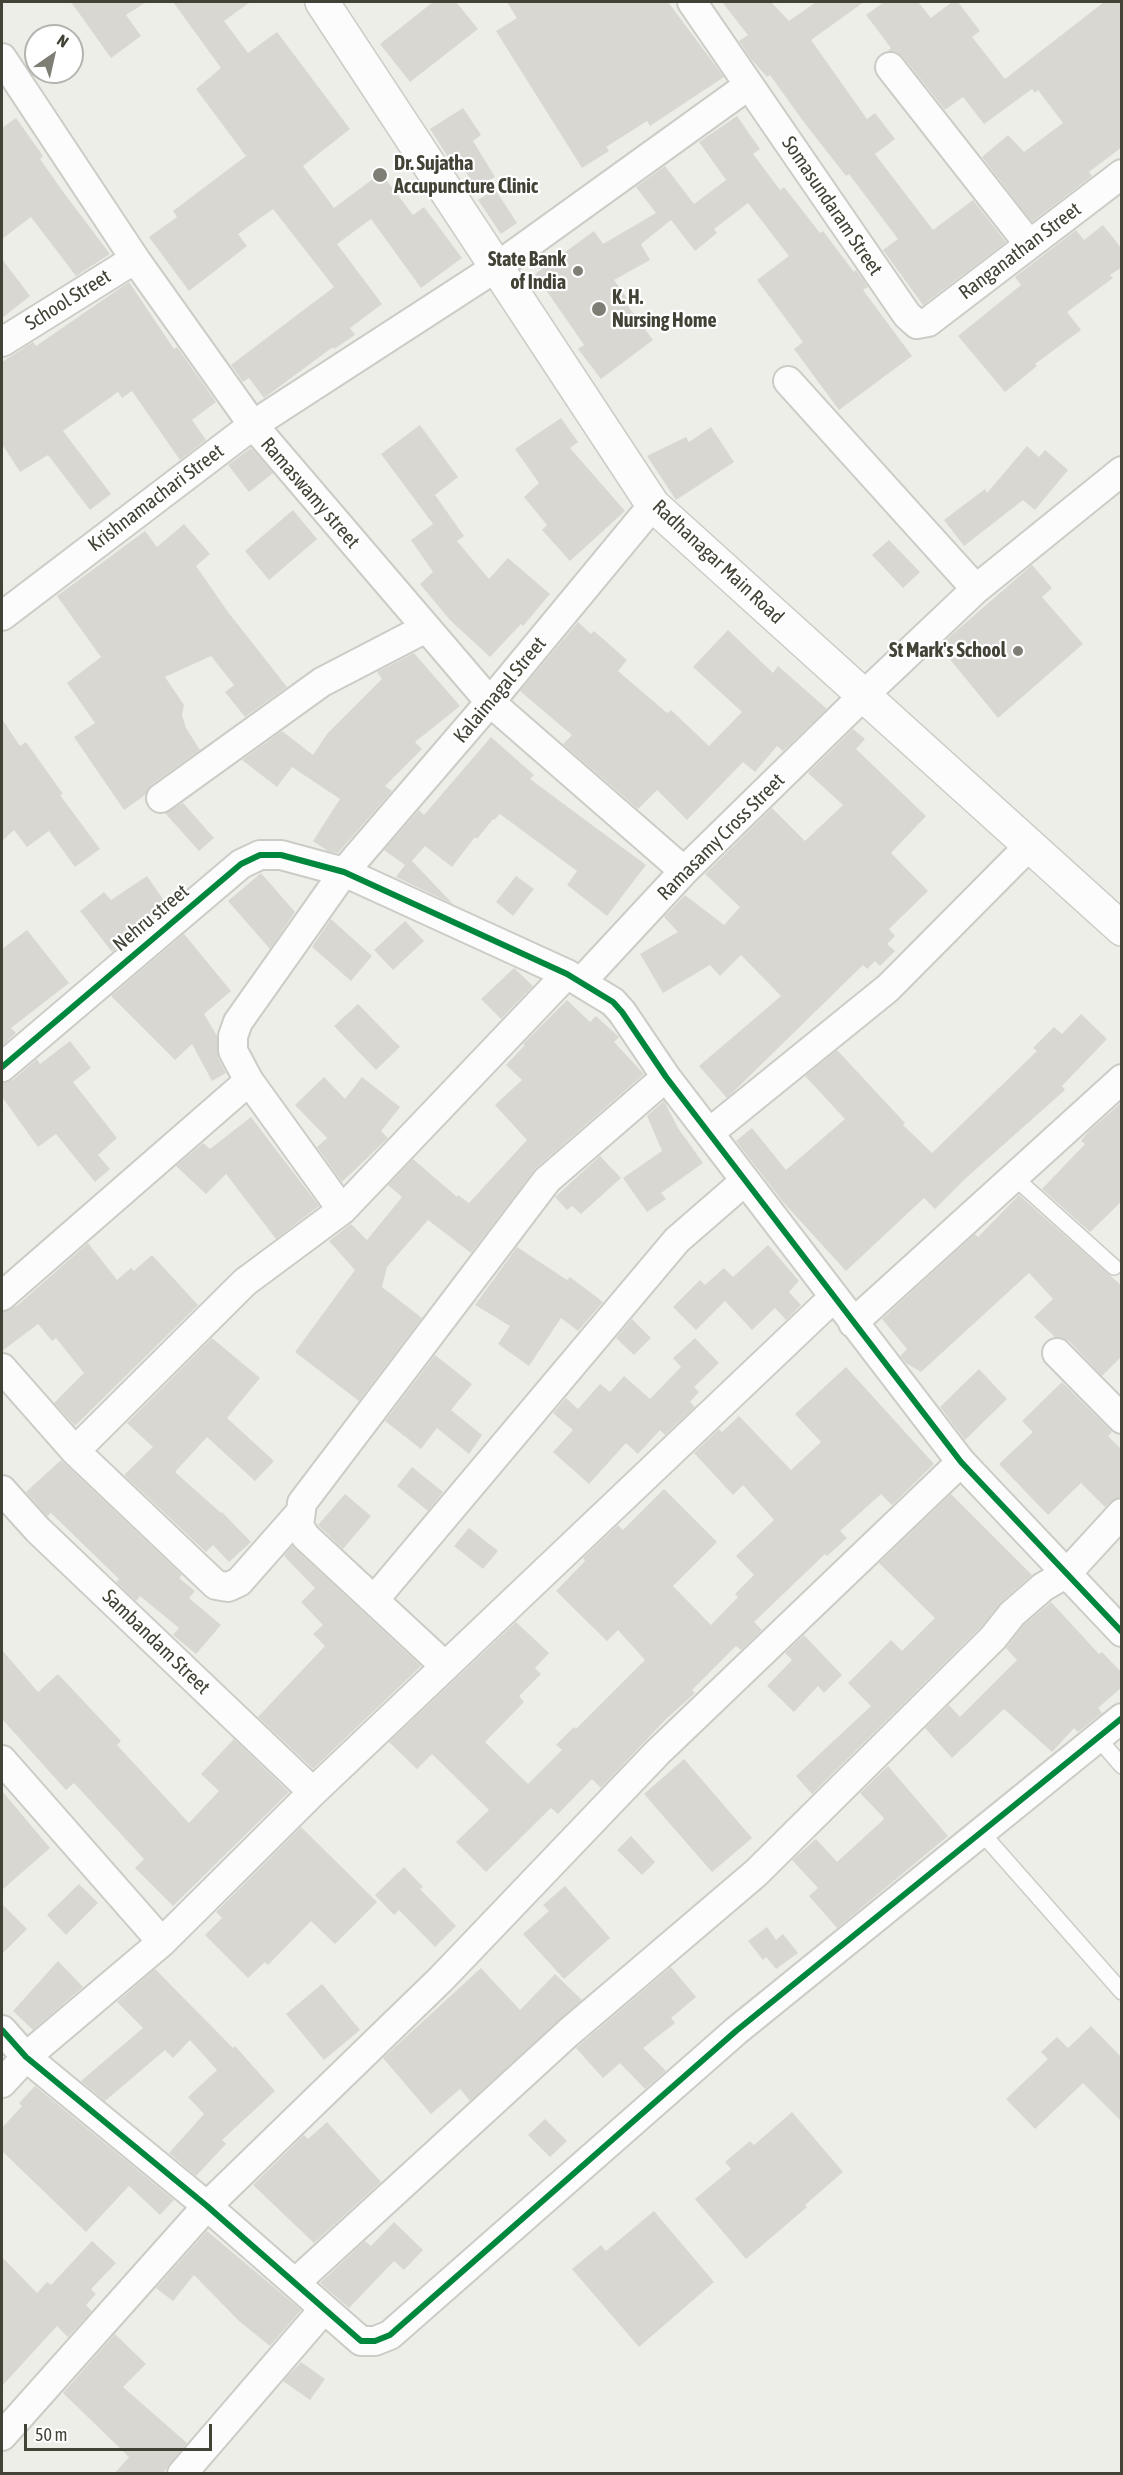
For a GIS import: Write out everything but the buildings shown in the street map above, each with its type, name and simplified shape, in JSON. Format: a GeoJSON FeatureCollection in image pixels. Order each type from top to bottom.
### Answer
{"type":"FeatureCollection","features":[{"type":"Feature","properties":{"kind":"street","name":"Radhanagar Main Road"},"geometry":{"type":"LineString","coordinates":[[322,2],[653,505],[1122,929]]}},
{"type":"Feature","properties":{"kind":"street","name":"Somasundaram Street"},"geometry":{"type":"LineString","coordinates":[[692,2],[907,315],[917,324]]}},
{"type":"Feature","properties":{"kind":"street","name":"Ramaswamy street"},"geometry":{"type":"LineString","coordinates":[[2,58],[135,259],[253,425],[490,702],[684,871]]}},
{"type":"Feature","properties":{"kind":"street"},"geometry":{"type":"LineString","coordinates":[[890,67],[1029,244]]}},
{"type":"Feature","properties":{"kind":"street","name":"Krishnamachari Street"},"geometry":{"type":"LineString","coordinates":[[2,616],[253,425],[495,268],[750,85]]}},
{"type":"Feature","properties":{"kind":"street","name":"Ranganathan Street"},"geometry":{"type":"LineString","coordinates":[[917,324],[928,322],[1122,174]]}},
{"type":"Feature","properties":{"kind":"street","name":"School Street"},"geometry":{"type":"LineString","coordinates":[[2,342],[135,259]]}},
{"type":"Feature","properties":{"kind":"street"},"geometry":{"type":"LineString","coordinates":[[788,381],[976,589]]}},
{"type":"Feature","properties":{"kind":"street","name":"Ramasamy Cross Street"},"geometry":{"type":"LineString","coordinates":[[75,1451],[245,1282],[342,1210],[574,978],[976,589],[1122,471]]}},
{"type":"Feature","properties":{"kind":"street","name":"Kalaimagal Street"},"geometry":{"type":"LineString","coordinates":[[342,1210],[249,1081],[233,1051],[233,1036],[238,1022],[344,872],[490,702],[653,505]]}},
{"type":"Feature","properties":{"kind":"street"},"geometry":{"type":"LineString","coordinates":[[161,798],[322,682],[426,628]]}},
{"type":"Feature","properties":{"kind":"street"},"geometry":{"type":"LineString","coordinates":[[709,1133],[888,987],[1030,845]]}},
{"type":"Feature","properties":{"kind":"street","name":"Nehru street"},"geometry":{"type":"LineString","coordinates":[[2,1067],[241,864],[260,855],[281,855],[344,872],[574,978],[617,1007],[666,1077],[833,1298],[961,1462],[1122,1632]]}},
{"type":"Feature","properties":{"kind":"street"},"geometry":{"type":"LineString","coordinates":[[445,1666],[306,1537],[299,1526],[302,1503],[547,1180],[666,1077]]}},
{"type":"Feature","properties":{"kind":"street"},"geometry":{"type":"LineString","coordinates":[[853,1323],[1122,1079]]}},
{"type":"Feature","properties":{"kind":"street"},"geometry":{"type":"LineString","coordinates":[[2,1296],[249,1081]]}},
{"type":"Feature","properties":{"kind":"street"},"geometry":{"type":"LineString","coordinates":[[374,1600],[677,1240],[745,1181]]}},
{"type":"Feature","properties":{"kind":"street"},"geometry":{"type":"LineString","coordinates":[[2,2083],[26,2057],[162,1942],[313,1792],[833,1298]]}},
{"type":"Feature","properties":{"kind":"street"},"geometry":{"type":"LineString","coordinates":[[1057,1353],[1122,1419]]}},
{"type":"Feature","properties":{"kind":"street"},"geometry":{"type":"LineString","coordinates":[[2,1368],[75,1451],[216,1585],[228,1587],[239,1582],[299,1514]]}},
{"type":"Feature","properties":{"kind":"street"},"geometry":{"type":"LineString","coordinates":[[2,2436],[207,2206],[441,1979],[657,1753],[961,1462]]}},
{"type":"Feature","properties":{"kind":"street","name":"Sambandam Street"},"geometry":{"type":"LineString","coordinates":[[2,1490],[38,1530],[313,1792]]}},
{"type":"Feature","properties":{"kind":"street"},"geometry":{"type":"LineString","coordinates":[[295,2283],[568,2033],[756,1874],[993,1638],[1012,1614],[1043,1587],[1067,1573],[1122,1513]]}},
{"type":"Feature","properties":{"kind":"street"},"geometry":{"type":"LineString","coordinates":[[2,2030],[26,2057],[207,2206],[361,2341],[375,2341],[390,2335],[736,2031],[1122,1718]]}},
{"type":"Feature","properties":{"kind":"street"},"geometry":{"type":"LineString","coordinates":[[2,1760],[162,1942]]}},
{"type":"Feature","properties":{"kind":"street"},"geometry":{"type":"LineString","coordinates":[[182,2474],[324,2309]]}},
{"type":"Feature","properties":{"kind":"lane"},"geometry":{"type":"LineString","coordinates":[[1014,1177],[1114,1267]]}},
{"type":"Feature","properties":{"kind":"lane"},"geometry":{"type":"LineString","coordinates":[[1097,1737],[1122,1766]]}},
{"type":"Feature","properties":{"kind":"lane"},"geometry":{"type":"LineString","coordinates":[[981,1832],[1122,1992]]}},
{"type":"Feature","properties":{"kind":"cycle path"},"geometry":{"type":"LineString","coordinates":[[2,1067],[241,864],[260,855],[281,855],[344,872],[567,974],[613,1002],[622,1012],[666,1077],[961,1462],[1122,1632]]}},
{"type":"Feature","properties":{"kind":"cycle path"},"geometry":{"type":"LineString","coordinates":[[2,2030],[26,2057],[207,2206],[361,2341],[375,2341],[390,2335],[736,2031],[1122,1718]]}},
{"type":"Feature","properties":{"kind":"place","name":"Dr. Sujatha Accupuncture Clinic"},"geometry":{"type":"Point","coordinates":[380,175]}},
{"type":"Feature","properties":{"kind":"place","name":"State Bank of India"},"geometry":{"type":"Point","coordinates":[578,271]}},
{"type":"Feature","properties":{"kind":"place","name":"K. H. Nursing Home"},"geometry":{"type":"Point","coordinates":[599,309]}},
{"type":"Feature","properties":{"kind":"place","name":"St Mark's School"},"geometry":{"type":"Point","coordinates":[1018,651]}}]}
